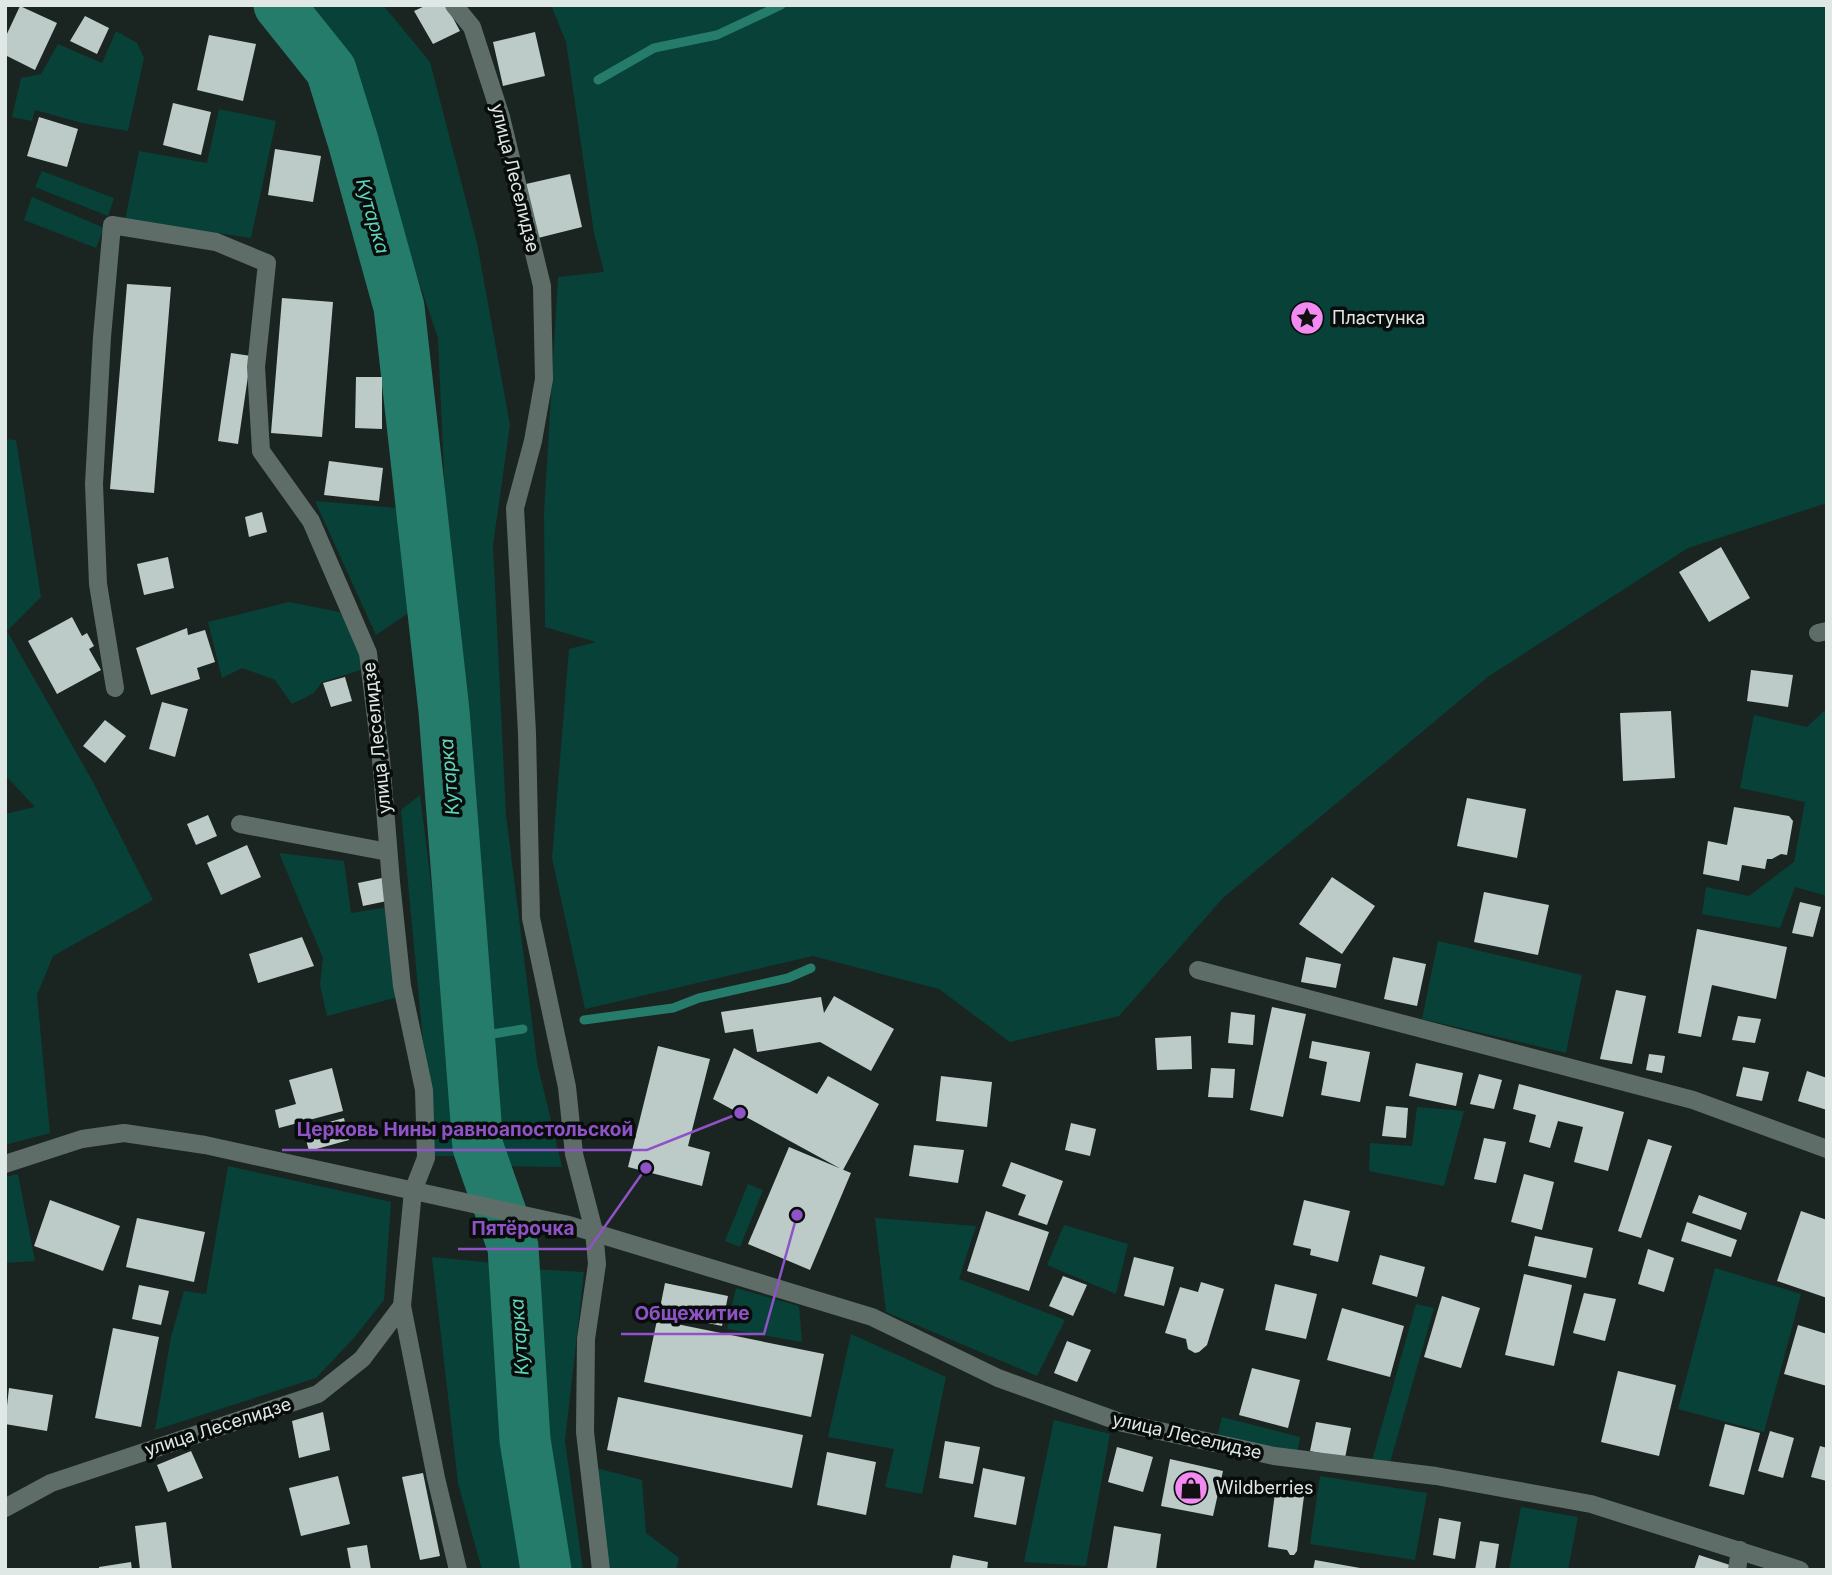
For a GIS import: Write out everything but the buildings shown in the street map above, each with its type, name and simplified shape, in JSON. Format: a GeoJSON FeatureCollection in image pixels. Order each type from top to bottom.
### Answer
{"type":"FeatureCollection","features":[{"type":"Feature","properties":{"kind":"street","name":"улица Леселидзе"},"geometry":{"type":"LineString","coordinates":[[454,5],[472,27],[501,117],[542,286],[544,379],[533,441],[515,508],[527,733],[531,919],[568,1087],[574,1154],[593,1231],[597,1264],[586,1339],[585,1432],[601,1570]]}},
{"type":"Feature","properties":{"kind":"street","name":"улица Леселидзе"},"geometry":{"type":"LineString","coordinates":[[115,688],[98,584],[94,484],[102,337],[112,225],[216,242],[267,263],[256,367],[261,451],[311,521],[368,653],[402,986],[424,1090],[426,1158],[414,1191],[402,1306],[436,1478],[458,1570]]}},
{"type":"Feature","properties":{"kind":"street"},"geometry":{"type":"LineString","coordinates":[[240,824],[388,852]]}},
{"type":"Feature","properties":{"kind":"street"},"geometry":{"type":"LineString","coordinates":[[1198,970],[1386,1017],[1693,1100],[1827,1149]]}},
{"type":"Feature","properties":{"kind":"street"},"geometry":{"type":"LineString","coordinates":[[5,1164],[82,1139],[124,1133],[205,1145],[414,1191]]}},
{"type":"Feature","properties":{"kind":"street","name":"улица Леселидзе"},"geometry":{"type":"LineString","coordinates":[[414,1191],[593,1231],[872,1317],[998,1378],[1123,1423],[1274,1456],[1436,1476],[1591,1504],[1800,1570]]}},
{"type":"Feature","properties":{"kind":"street","name":"улица Леселидзе"},"geometry":{"type":"LineString","coordinates":[[5,1508],[51,1483],[317,1394],[362,1359],[402,1306]]}},
{"type":"Feature","properties":{"kind":"street"},"geometry":{"type":"LineString","coordinates":[[1737,1570],[1740,1550]]}},
{"type":"Feature","properties":{"kind":"green space"},"geometry":{"type":"Polygon","coordinates":[[[309,5],[383,5],[430,62],[477,243],[510,425],[493,545],[506,815],[537,1062],[562,1167],[497,1166],[491,1133],[448,563],[438,338],[338,43],[309,5]]]}},
{"type":"Feature","properties":{"kind":"green space"},"geometry":{"type":"Polygon","coordinates":[[[551,5],[1827,5],[1827,503],[1688,548],[1489,676],[1223,898],[1119,1016],[1010,1042],[939,989],[813,956],[585,1009],[552,858],[569,649],[596,642],[545,627],[544,513],[558,277],[604,272],[594,233],[566,42],[551,5]]]}},
{"type":"Feature","properties":{"kind":"green space"},"geometry":{"type":"Polygon","coordinates":[[[116,31],[137,43],[144,58],[128,131],[82,123],[35,110],[32,121],[12,117],[21,78],[41,74],[58,44],[102,63],[116,31]]]}},
{"type":"Feature","properties":{"kind":"green space"},"geometry":{"type":"Polygon","coordinates":[[[219,109],[276,121],[251,238],[125,220],[139,151],[207,163],[219,109]]]}},
{"type":"Feature","properties":{"kind":"green space"},"geometry":{"type":"Polygon","coordinates":[[[42,171],[114,198],[108,216],[35,187],[42,171]]]}},
{"type":"Feature","properties":{"kind":"green space"},"geometry":{"type":"Polygon","coordinates":[[[32,197],[104,228],[96,248],[24,220],[32,197]]]}},
{"type":"Feature","properties":{"kind":"green space"},"geometry":{"type":"Polygon","coordinates":[[[5,439],[16,440],[41,597],[7,631],[93,782],[153,900],[53,956],[37,995],[50,1133],[5,1145],[5,814],[35,807],[5,775],[5,439]]]}},
{"type":"Feature","properties":{"kind":"green space"},"geometry":{"type":"Polygon","coordinates":[[[315,501],[409,509],[419,606],[376,635],[315,501]]]}},
{"type":"Feature","properties":{"kind":"green space"},"geometry":{"type":"Polygon","coordinates":[[[289,602],[340,612],[359,646],[364,669],[322,682],[314,693],[292,704],[275,680],[242,668],[222,678],[208,622],[289,602]]]}},
{"type":"Feature","properties":{"kind":"green space"},"geometry":{"type":"Polygon","coordinates":[[[1827,711],[1827,896],[1795,887],[1780,928],[1702,914],[1706,887],[1749,896],[1794,862],[1805,802],[1740,788],[1754,715],[1807,727],[1827,711]]]}},
{"type":"Feature","properties":{"kind":"green space"},"geometry":{"type":"Polygon","coordinates":[[[420,795],[465,1156],[434,1156],[401,810],[420,795]]]}},
{"type":"Feature","properties":{"kind":"green space"},"geometry":{"type":"Polygon","coordinates":[[[279,853],[344,861],[351,913],[389,907],[398,997],[327,1016],[320,985],[323,958],[279,853]]]}},
{"type":"Feature","properties":{"kind":"green space"},"geometry":{"type":"Polygon","coordinates":[[[1438,941],[1582,975],[1566,1053],[1422,1019],[1438,941]]]}},
{"type":"Feature","properties":{"kind":"green space"},"geometry":{"type":"Polygon","coordinates":[[[1417,1107],[1464,1111],[1444,1186],[1369,1171],[1370,1143],[1412,1146],[1417,1107]]]}},
{"type":"Feature","properties":{"kind":"green space"},"geometry":{"type":"Polygon","coordinates":[[[228,1166],[391,1202],[384,1300],[353,1339],[316,1378],[155,1430],[171,1337],[184,1291],[206,1294],[228,1166]]]}},
{"type":"Feature","properties":{"kind":"green space"},"geometry":{"type":"Polygon","coordinates":[[[18,1174],[35,1261],[5,1263],[5,1177],[18,1174]]]}},
{"type":"Feature","properties":{"kind":"green space"},"geometry":{"type":"Polygon","coordinates":[[[748,1184],[763,1190],[740,1247],[725,1241],[748,1184]]]}},
{"type":"Feature","properties":{"kind":"green space"},"geometry":{"type":"Polygon","coordinates":[[[875,1218],[976,1226],[959,1279],[1065,1320],[1037,1376],[886,1312],[875,1218]]]}},
{"type":"Feature","properties":{"kind":"green space"},"geometry":{"type":"Polygon","coordinates":[[[1064,1225],[1128,1244],[1116,1294],[1047,1265],[1064,1225]]]}},
{"type":"Feature","properties":{"kind":"green space"},"geometry":{"type":"Polygon","coordinates":[[[432,1257],[495,1263],[496,1345],[525,1570],[482,1570],[458,1483],[432,1257]]]}},
{"type":"Feature","properties":{"kind":"green space"},"geometry":{"type":"Polygon","coordinates":[[[1715,1268],[1801,1294],[1764,1432],[1678,1409],[1715,1268]]]}},
{"type":"Feature","properties":{"kind":"green space"},"geometry":{"type":"Polygon","coordinates":[[[529,1269],[584,1272],[565,1441],[583,1570],[557,1570],[540,1445],[529,1269]]]}},
{"type":"Feature","properties":{"kind":"green space"},"geometry":{"type":"Polygon","coordinates":[[[736,1288],[799,1306],[802,1342],[727,1329],[736,1288]]]}},
{"type":"Feature","properties":{"kind":"green space"},"geometry":{"type":"Polygon","coordinates":[[[1416,1304],[1434,1308],[1389,1466],[1371,1464],[1416,1304]]]}},
{"type":"Feature","properties":{"kind":"green space"},"geometry":{"type":"Polygon","coordinates":[[[851,1334],[946,1377],[922,1494],[885,1487],[894,1449],[828,1437],[851,1334]]]}},
{"type":"Feature","properties":{"kind":"green space"},"geometry":{"type":"Polygon","coordinates":[[[1222,1417],[1300,1437],[1297,1454],[1217,1437],[1222,1417]]]}},
{"type":"Feature","properties":{"kind":"green space"},"geometry":{"type":"Polygon","coordinates":[[[1054,1420],[1110,1434],[1086,1566],[1024,1562],[1054,1420]]]}},
{"type":"Feature","properties":{"kind":"green space"},"geometry":{"type":"Polygon","coordinates":[[[596,1468],[642,1480],[646,1533],[679,1558],[676,1570],[607,1570],[596,1468]]]}},
{"type":"Feature","properties":{"kind":"green space"},"geometry":{"type":"Polygon","coordinates":[[[1320,1476],[1427,1493],[1415,1560],[1310,1544],[1320,1476]]]}},
{"type":"Feature","properties":{"kind":"green space"},"geometry":{"type":"Polygon","coordinates":[[[1521,1507],[1578,1517],[1568,1570],[1509,1570],[1521,1507]]]}},
{"type":"Feature","properties":{"kind":"waterway","name":"Кутарка"},"geometry":{"type":"LineString","coordinates":[[279,5],[331,70],[399,307],[444,711],[478,1147],[513,1247],[525,1440],[546,1570]]}},
{"type":"Feature","properties":{"kind":"waterway"},"geometry":{"type":"LineString","coordinates":[[598,80],[654,48],[717,35],[781,5]]}},
{"type":"Feature","properties":{"kind":"waterway"},"geometry":{"type":"LineString","coordinates":[[584,1020],[673,1008],[699,998],[788,978],[811,968]]}},
{"type":"Feature","properties":{"kind":"waterway"},"geometry":{"type":"LineString","coordinates":[[469,1038],[523,1029]]}},
{"type":"Feature","properties":{"kind":"place","name":"Пластунка"},"geometry":{"type":"Point","coordinates":[1307,318]}},
{"type":"Feature","properties":{"kind":"place","name":"Церковь Нины равноапостольской"},"geometry":{"type":"Point","coordinates":[740,1113]}},
{"type":"Feature","properties":{"kind":"place","name":"Пятёрочка"},"geometry":{"type":"Point","coordinates":[646,1168]}},
{"type":"Feature","properties":{"kind":"place","name":"Общежитие"},"geometry":{"type":"Point","coordinates":[797,1215]}},
{"type":"Feature","properties":{"kind":"place","name":"Wildberries"},"geometry":{"type":"Point","coordinates":[1191,1488]}}]}
